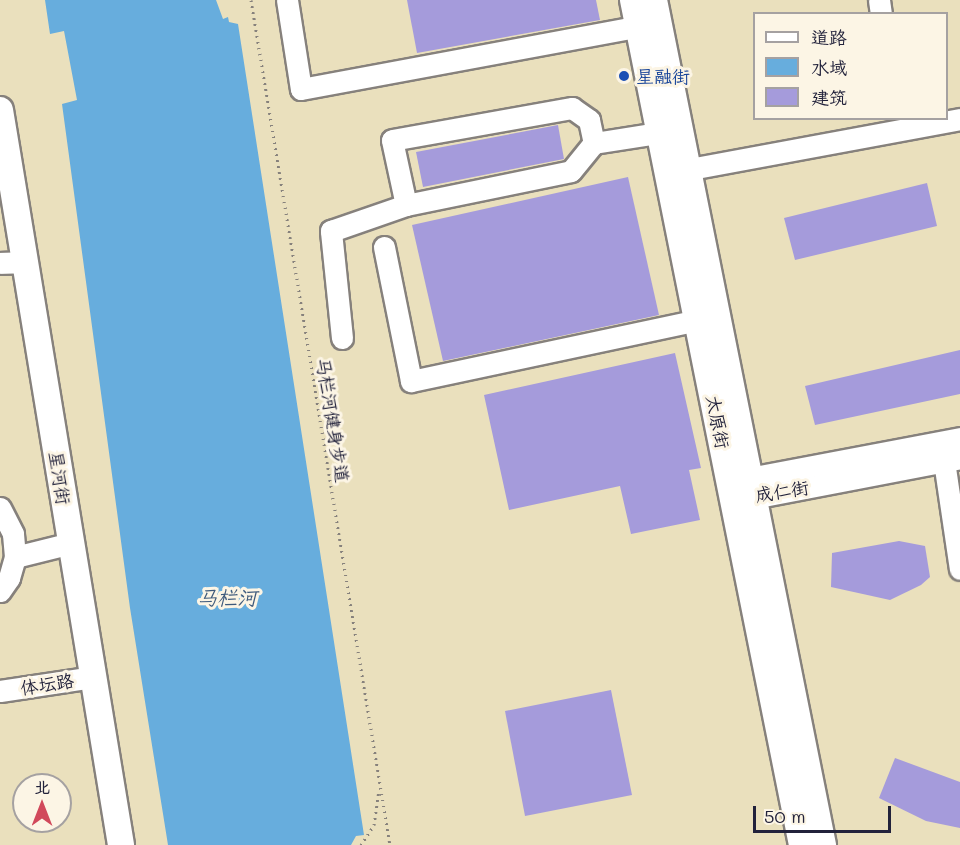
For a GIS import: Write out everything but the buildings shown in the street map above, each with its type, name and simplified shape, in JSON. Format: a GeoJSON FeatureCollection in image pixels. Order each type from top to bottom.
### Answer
{"type":"FeatureCollection","features":[{"type":"Feature","properties":{"kind":"main road","name":"太原街"},"geometry":{"type":"LineString","coordinates":[[633,0],[650,16],[707,318],[822,845]]}},
{"type":"Feature","properties":{"kind":"main road","name":"星河街"},"geometry":{"type":"LineString","coordinates":[[0,110],[121,845]]}},
{"type":"Feature","properties":{"kind":"main road","name":"太原街"},"geometry":{"type":"LineString","coordinates":[[744,489],[802,845]]}},
{"type":"Feature","properties":{"kind":"street"},"geometry":{"type":"LineString","coordinates":[[287,0],[301,89],[650,16]]}},
{"type":"Feature","properties":{"kind":"street"},"geometry":{"type":"LineString","coordinates":[[406,205],[392,140],[572,108],[589,120],[594,143]]}},
{"type":"Feature","properties":{"kind":"street"},"geometry":{"type":"LineString","coordinates":[[678,171],[897,124],[947,120]]}},
{"type":"Feature","properties":{"kind":"street"},"geometry":{"type":"LineString","coordinates":[[342,338],[331,231],[406,205],[571,171],[594,143],[670,131]]}},
{"type":"Feature","properties":{"kind":"street"},"geometry":{"type":"LineString","coordinates":[[384,247],[411,381],[707,318]]}},
{"type":"Feature","properties":{"kind":"street"},"geometry":{"type":"LineString","coordinates":[[0,263],[26,262]]}},
{"type":"Feature","properties":{"kind":"street","name":"成仁街"},"geometry":{"type":"LineString","coordinates":[[744,489],[960,438]]}},
{"type":"Feature","properties":{"kind":"street"},"geometry":{"type":"LineString","coordinates":[[952,459],[960,569]]}},
{"type":"Feature","properties":{"kind":"street","name":"成仁街"},"geometry":{"type":"LineString","coordinates":[[744,489],[952,459]]}},
{"type":"Feature","properties":{"kind":"street"},"geometry":{"type":"LineString","coordinates":[[0,508],[13,534],[15,557],[9,578],[0,591]]}},
{"type":"Feature","properties":{"kind":"street"},"geometry":{"type":"LineString","coordinates":[[15,557],[70,543]]}},
{"type":"Feature","properties":{"kind":"street","name":"体坛路"},"geometry":{"type":"LineString","coordinates":[[0,692],[94,677]]}},
{"type":"Feature","properties":{"kind":"path","name":"马栏河健身步道"},"geometry":{"type":"LineString","coordinates":[[251,0],[292,260],[299,272],[390,845]]}},
{"type":"Feature","properties":{"kind":"path"},"geometry":{"type":"LineString","coordinates":[[361,845],[374,825],[380,785]]}},
{"type":"Feature","properties":{"kind":"water","name":"马栏河"},"geometry":{"type":"Polygon","coordinates":[[[45,0],[216,0],[223,19],[228,17],[229,22],[238,24],[364,835],[356,836],[351,845],[168,845],[130,608],[62,104],[77,100],[64,31],[50,34],[45,0]]]}},
{"type":"Feature","properties":{"kind":"place","name":"星融街"},"geometry":{"type":"Point","coordinates":[624,76]}}]}
